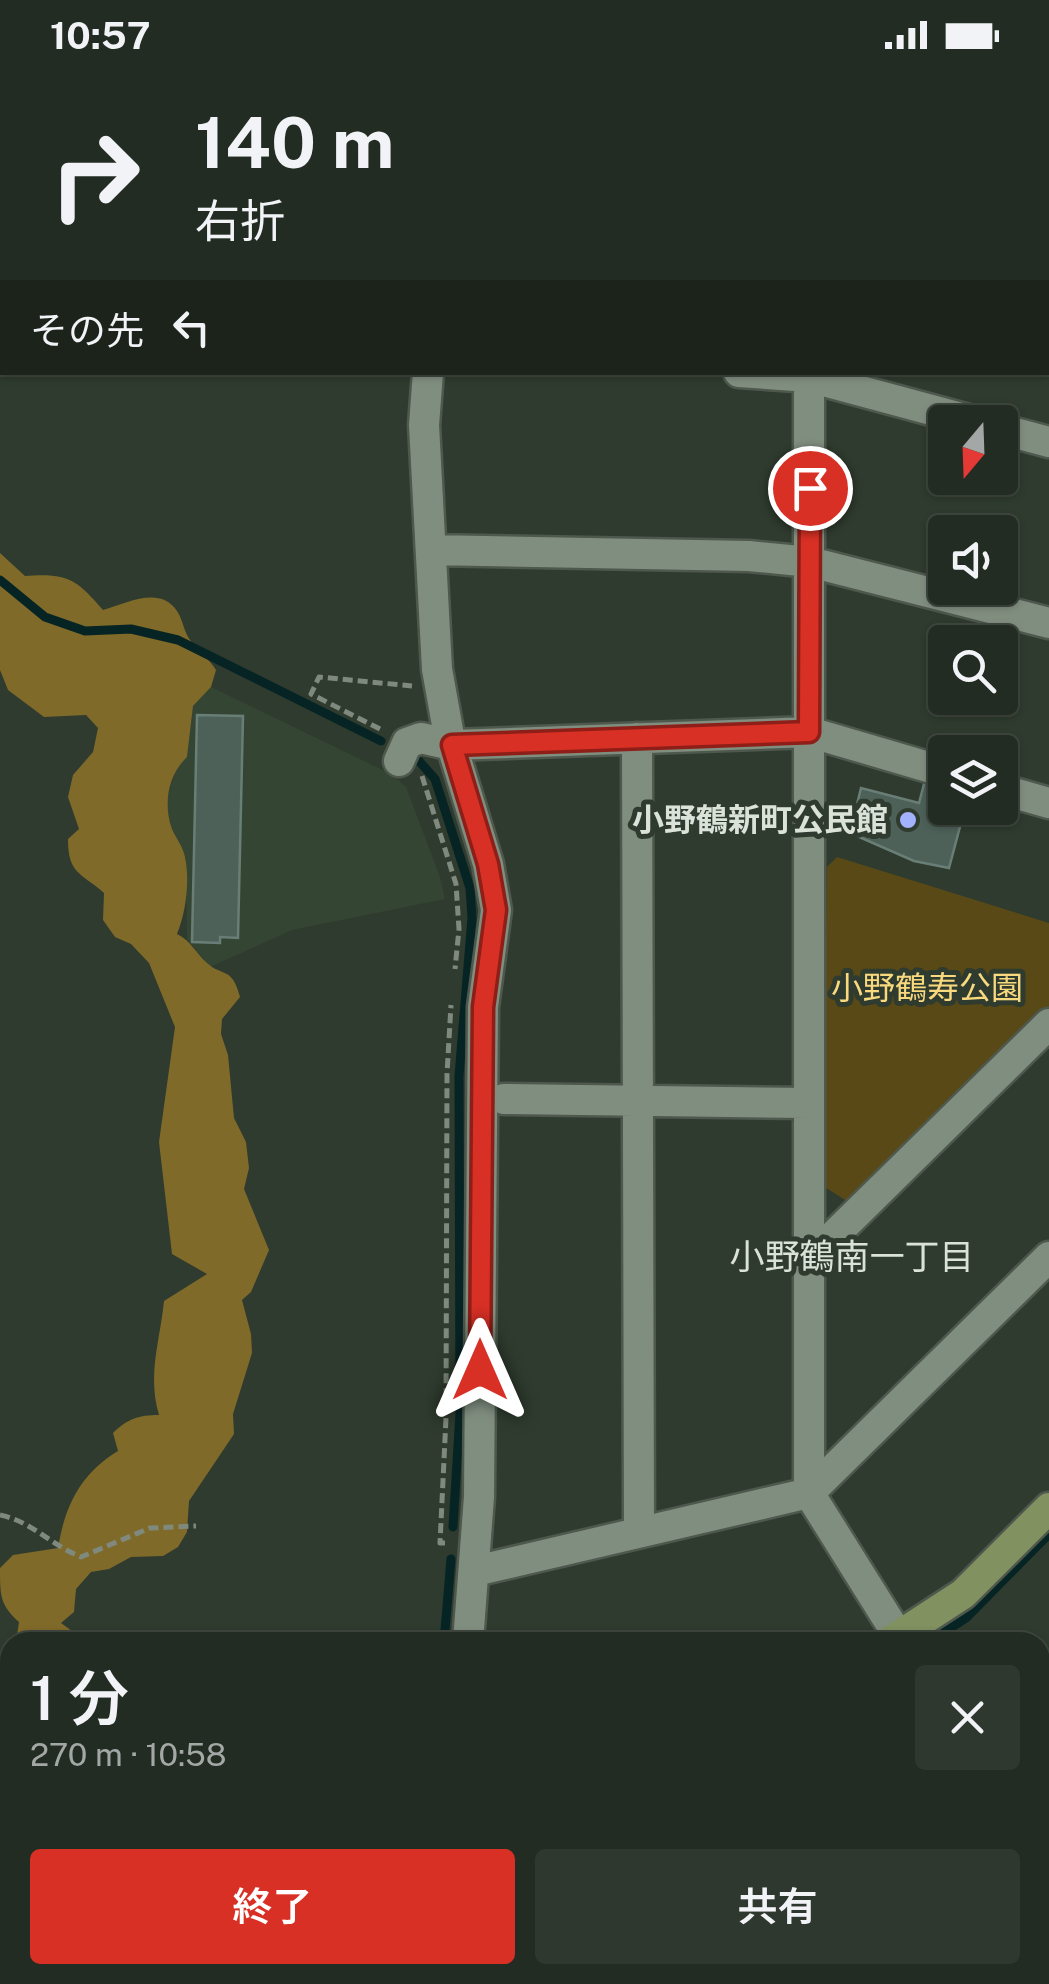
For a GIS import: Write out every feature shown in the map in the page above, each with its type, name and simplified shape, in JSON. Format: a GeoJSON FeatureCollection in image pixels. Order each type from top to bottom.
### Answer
{"type":"FeatureCollection","features":[{"type":"Feature","properties":{"kind":"street"},"geometry":{"type":"LineString","coordinates":[[428,375],[424,425],[440,689],[452,745],[488,864],[496,910],[483,1007],[480,1447],[469,1632]]}},
{"type":"Feature","properties":{"kind":"street"},"geometry":{"type":"LineString","coordinates":[[889,1632],[808,1493],[809,375],[928,408]]}},
{"type":"Feature","properties":{"kind":"street"},"geometry":{"type":"LineString","coordinates":[[1018,434],[1049,442]]}},
{"type":"Feature","properties":{"kind":"street"},"geometry":{"type":"LineString","coordinates":[[431,550],[749,556],[810,562],[1049,623]]}},
{"type":"Feature","properties":{"kind":"street"},"geometry":{"type":"LineString","coordinates":[[403,752],[421,738],[452,745],[809,732],[928,767]]}},
{"type":"Feature","properties":{"kind":"street"},"geometry":{"type":"LineString","coordinates":[[637,738],[639,1531]]}},
{"type":"Feature","properties":{"kind":"street"},"geometry":{"type":"LineString","coordinates":[[1018,795],[1049,804]]}},
{"type":"Feature","properties":{"kind":"street"},"geometry":{"type":"LineString","coordinates":[[808,1261],[1042,1044]]}},
{"type":"Feature","properties":{"kind":"street"},"geometry":{"type":"LineString","coordinates":[[504,1099],[808,1103]]}},
{"type":"Feature","properties":{"kind":"street"},"geometry":{"type":"LineString","coordinates":[[475,1571],[808,1493],[1049,1258]]}},
{"type":"Feature","properties":{"kind":"street"},"geometry":{"type":"LineString","coordinates":[[906,1632],[963,1594],[1049,1508]]}},
{"type":"Feature","properties":{"kind":"path"},"geometry":{"type":"LineString","coordinates":[[440,689],[319,678],[311,694],[403,752],[426,781],[456,884],[459,929],[455,969]]}},
{"type":"Feature","properties":{"kind":"path"},"geometry":{"type":"LineString","coordinates":[[440,1543],[446,1418],[448,1025],[453,988]]}},
{"type":"Feature","properties":{"kind":"path"},"geometry":{"type":"LineString","coordinates":[[0,1516],[33,1528],[58,1548],[81,1557],[150,1528],[196,1526]]}},
{"type":"Feature","properties":{"kind":"shaded area"},"geometry":{"type":"Polygon","coordinates":[[[0,553],[25,576],[70,580],[103,610],[152,597],[170,603],[190,640],[216,670],[211,687],[193,706],[187,757],[175,772],[169,790],[169,819],[184,853],[187,876],[185,906],[177,934],[212,967],[230,976],[240,997],[222,1019],[221,1034],[228,1055],[234,1118],[246,1142],[249,1168],[244,1189],[269,1250],[251,1292],[242,1300],[252,1353],[233,1414],[234,1434],[189,1501],[187,1532],[178,1547],[163,1556],[131,1557],[109,1569],[91,1572],[76,1589],[74,1612],[61,1623],[72,1632],[18,1632],[19,1622],[2,1599],[0,1568],[13,1555],[58,1548],[76,1492],[94,1470],[118,1451],[113,1433],[134,1419],[159,1415],[154,1372],[164,1301],[207,1274],[172,1254],[159,1142],[175,1027],[149,963],[131,944],[115,937],[103,920],[104,893],[77,871],[70,859],[68,839],[79,829],[68,797],[73,775],[93,752],[98,728],[86,715],[44,717],[8,690],[0,670],[0,553]]]}},
{"type":"Feature","properties":{"kind":"shaded area"},"geometry":{"type":"Polygon","coordinates":[[[211,687],[393,775],[406,787],[445,899],[292,930],[210,967],[187,939],[186,859],[171,826],[166,802],[177,767],[187,757],[193,706],[211,687]]]}},
{"type":"Feature","properties":{"kind":"green space","name":"小野鶴寿公園"},"geometry":{"type":"Polygon","coordinates":[[[837,857],[1049,923],[1049,1009],[850,1203],[823,1186],[827,867],[837,857]]]}},
{"type":"Feature","properties":{"kind":"building"},"geometry":{"type":"Polygon","coordinates":[[[197,715],[243,716],[238,938],[220,937],[220,943],[192,942],[197,715]]]}},
{"type":"Feature","properties":{"kind":"building","name":"小野鶴新町公民館"},"geometry":{"type":"Polygon","coordinates":[[[925,780],[928,781],[928,825],[960,825],[949,868],[914,861],[850,833],[861,788],[919,803],[925,780]]]}},
{"type":"Feature","properties":{"kind":"waterway"},"geometry":{"type":"LineString","coordinates":[[0,580],[45,617],[85,631],[131,629],[178,640],[381,741]]}},
{"type":"Feature","properties":{"kind":"waterway"},"geometry":{"type":"LineString","coordinates":[[419,761],[435,779],[470,888],[472,918],[459,1076],[460,1413],[453,1527]]}},
{"type":"Feature","properties":{"kind":"waterway"},"geometry":{"type":"LineString","coordinates":[[944,1632],[966,1618],[1049,1534]]}},
{"type":"Feature","properties":{"kind":"waterway"},"geometry":{"type":"LineString","coordinates":[[445,1632],[451,1559]]}},
{"type":"Feature","properties":{"kind":"place","name":"小野鶴新町公民館"},"geometry":{"type":"Point","coordinates":[908,820]}},
{"type":"Feature","properties":{"kind":"district","name":"小野鶴南一丁目"},"geometry":{"type":"Point","coordinates":[852,1257]}},
{"type":"Feature","properties":{"kind":"route"},"geometry":{"type":"LineString","coordinates":[[480,1370],[481,1061],[483,1007],[496,910],[488,864],[452,745],[809,732],[810,488]]}}]}
